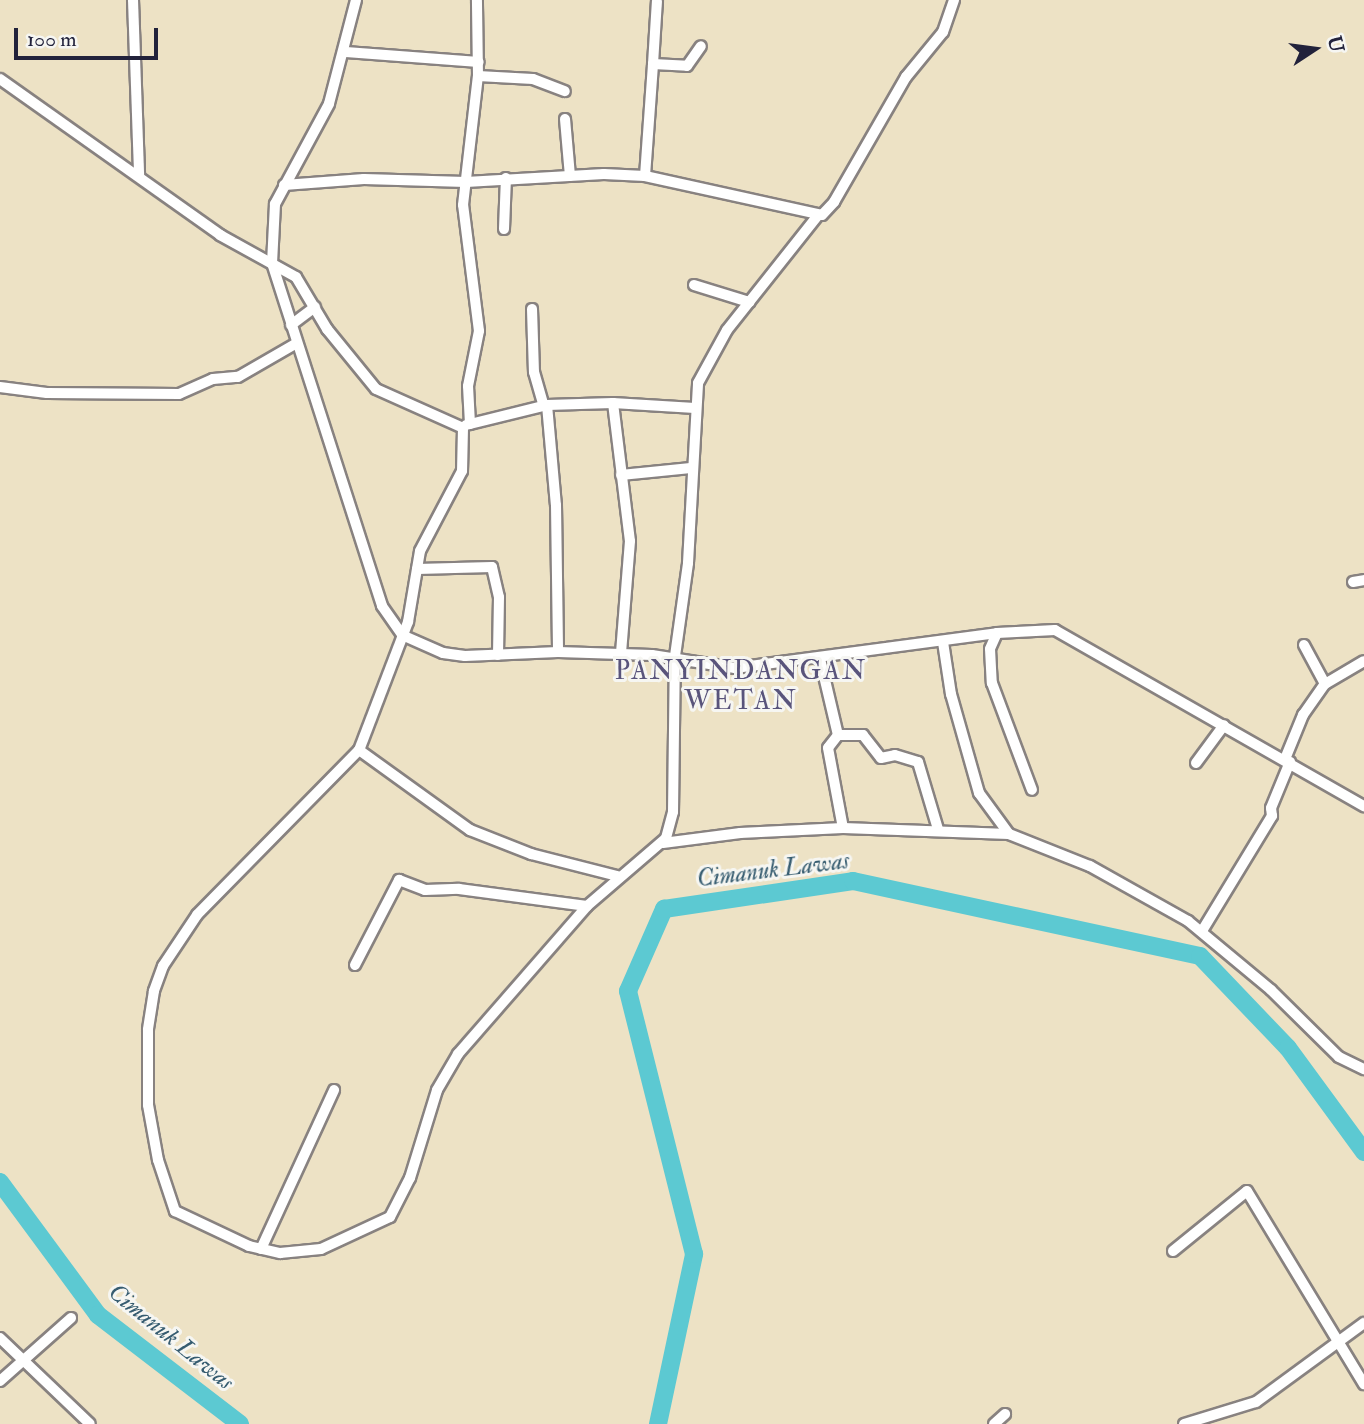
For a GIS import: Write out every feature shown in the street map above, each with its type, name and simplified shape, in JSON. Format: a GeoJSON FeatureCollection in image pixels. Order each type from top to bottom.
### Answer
{"type":"FeatureCollection","features":[{"type":"Feature","properties":{"kind":"street"},"geometry":{"type":"LineString","coordinates":[[133,0],[139,176]]}},
{"type":"Feature","properties":{"kind":"street"},"geometry":{"type":"LineString","coordinates":[[356,0],[346,52],[329,104],[284,185],[273,215],[267,261],[297,343],[382,606],[399,641],[443,653],[498,655],[558,652],[675,656],[735,668],[820,659],[997,633],[1041,629],[1066,633],[1364,806]]}},
{"type":"Feature","properties":{"kind":"street"},"geometry":{"type":"LineString","coordinates":[[477,0],[478,76],[466,182],[464,232],[479,331],[468,386],[462,471],[424,541],[412,606],[359,750],[197,915],[163,966],[152,1005],[148,1105],[161,1172],[175,1211],[261,1249],[304,1254],[335,1244],[390,1217],[410,1178],[448,1067],[587,906],[617,876],[663,843],[740,833],[843,828],[938,829],[1009,834],[1127,884],[1202,931],[1324,1044],[1364,1069]]}},
{"type":"Feature","properties":{"kind":"street"},"geometry":{"type":"LineString","coordinates":[[663,843],[673,812],[675,656],[688,563],[695,408],[705,367],[750,302],[818,215],[834,202],[906,77],[943,32],[954,0]]}},
{"type":"Feature","properties":{"kind":"street"},"geometry":{"type":"LineString","coordinates":[[646,176],[657,1]]}},
{"type":"Feature","properties":{"kind":"street"},"geometry":{"type":"LineString","coordinates":[[653,64],[687,65],[701,46]]}},
{"type":"Feature","properties":{"kind":"street"},"geometry":{"type":"LineString","coordinates":[[346,52],[478,62]]}},
{"type":"Feature","properties":{"kind":"street"},"geometry":{"type":"LineString","coordinates":[[478,76],[533,79],[565,91]]}},
{"type":"Feature","properties":{"kind":"street"},"geometry":{"type":"LineString","coordinates":[[0,79],[220,235],[301,281],[315,307],[376,389],[466,425],[545,406],[613,403],[695,408]]}},
{"type":"Feature","properties":{"kind":"street"},"geometry":{"type":"LineString","coordinates":[[565,119],[570,176]]}},
{"type":"Feature","properties":{"kind":"street"},"geometry":{"type":"LineString","coordinates":[[284,185],[364,179],[466,182],[506,178],[646,176],[688,182],[818,215]]}},
{"type":"Feature","properties":{"kind":"street"},"geometry":{"type":"LineString","coordinates":[[504,229],[506,178]]}},
{"type":"Feature","properties":{"kind":"street"},"geometry":{"type":"LineString","coordinates":[[694,285],[750,302]]}},
{"type":"Feature","properties":{"kind":"street"},"geometry":{"type":"LineString","coordinates":[[290,325],[315,307]]}},
{"type":"Feature","properties":{"kind":"street"},"geometry":{"type":"LineString","coordinates":[[531,309],[534,372],[545,406],[556,505],[558,652]]}},
{"type":"Feature","properties":{"kind":"street"},"geometry":{"type":"LineString","coordinates":[[0,387],[47,393],[179,394],[213,379],[238,377],[297,343]]}},
{"type":"Feature","properties":{"kind":"street"},"geometry":{"type":"LineString","coordinates":[[613,403],[630,541],[621,654]]}},
{"type":"Feature","properties":{"kind":"street"},"geometry":{"type":"LineString","coordinates":[[621,474],[691,468]]}},
{"type":"Feature","properties":{"kind":"street"},"geometry":{"type":"LineString","coordinates":[[417,569],[492,567],[499,597],[498,655]]}},
{"type":"Feature","properties":{"kind":"street"},"geometry":{"type":"LineString","coordinates":[[997,633],[990,649],[992,683],[1032,790]]}},
{"type":"Feature","properties":{"kind":"street"},"geometry":{"type":"LineString","coordinates":[[943,642],[951,694],[979,793],[1009,834]]}},
{"type":"Feature","properties":{"kind":"street"},"geometry":{"type":"LineString","coordinates":[[1304,645],[1325,684]]}},
{"type":"Feature","properties":{"kind":"street"},"geometry":{"type":"LineString","coordinates":[[820,659],[838,735]]}},
{"type":"Feature","properties":{"kind":"street"},"geometry":{"type":"LineString","coordinates":[[1202,931],[1272,816],[1271,808],[1303,715],[1325,684],[1364,661]]}},
{"type":"Feature","properties":{"kind":"street"},"geometry":{"type":"LineString","coordinates":[[1196,763],[1224,725]]}},
{"type":"Feature","properties":{"kind":"street"},"geometry":{"type":"LineString","coordinates":[[838,735],[828,748],[843,828]]}},
{"type":"Feature","properties":{"kind":"street"},"geometry":{"type":"LineString","coordinates":[[838,735],[863,735],[881,758],[895,755],[918,762],[938,829]]}},
{"type":"Feature","properties":{"kind":"street"},"geometry":{"type":"LineString","coordinates":[[359,750],[470,830],[531,854],[617,876]]}},
{"type":"Feature","properties":{"kind":"street"},"geometry":{"type":"LineString","coordinates":[[355,965],[399,880],[425,890],[459,889],[587,906]]}},
{"type":"Feature","properties":{"kind":"street"},"geometry":{"type":"LineString","coordinates":[[261,1249],[334,1090]]}},
{"type":"Feature","properties":{"kind":"street"},"geometry":{"type":"LineString","coordinates":[[1173,1251],[1247,1191],[1364,1384]]}},
{"type":"Feature","properties":{"kind":"street"},"geometry":{"type":"LineString","coordinates":[[0,1381],[71,1318]]}},
{"type":"Feature","properties":{"kind":"street"},"geometry":{"type":"LineString","coordinates":[[1185,1424],[1256,1402],[1364,1323]]}},
{"type":"Feature","properties":{"kind":"street"},"geometry":{"type":"LineString","coordinates":[[0,1338],[21,1362],[90,1424]]}},
{"type":"Feature","properties":{"kind":"street"},"geometry":{"type":"LineString","coordinates":[[994,1424],[1005,1414]]}},
{"type":"Feature","properties":{"kind":"waterway","name":"Cimanuk Lawas"},"geometry":{"type":"LineString","coordinates":[[658,1424],[694,1254],[628,991],[664,909],[853,881],[1200,956],[1288,1048],[1364,1152]]}},
{"type":"Feature","properties":{"kind":"waterway","name":"Cimanuk Lawas"},"geometry":{"type":"LineString","coordinates":[[0,1182],[98,1315],[240,1424]]}},
{"type":"Feature","properties":{"kind":"district","name":"PANYINDANGAN WETAN"},"geometry":{"type":"Point","coordinates":[741,687]}}]}
